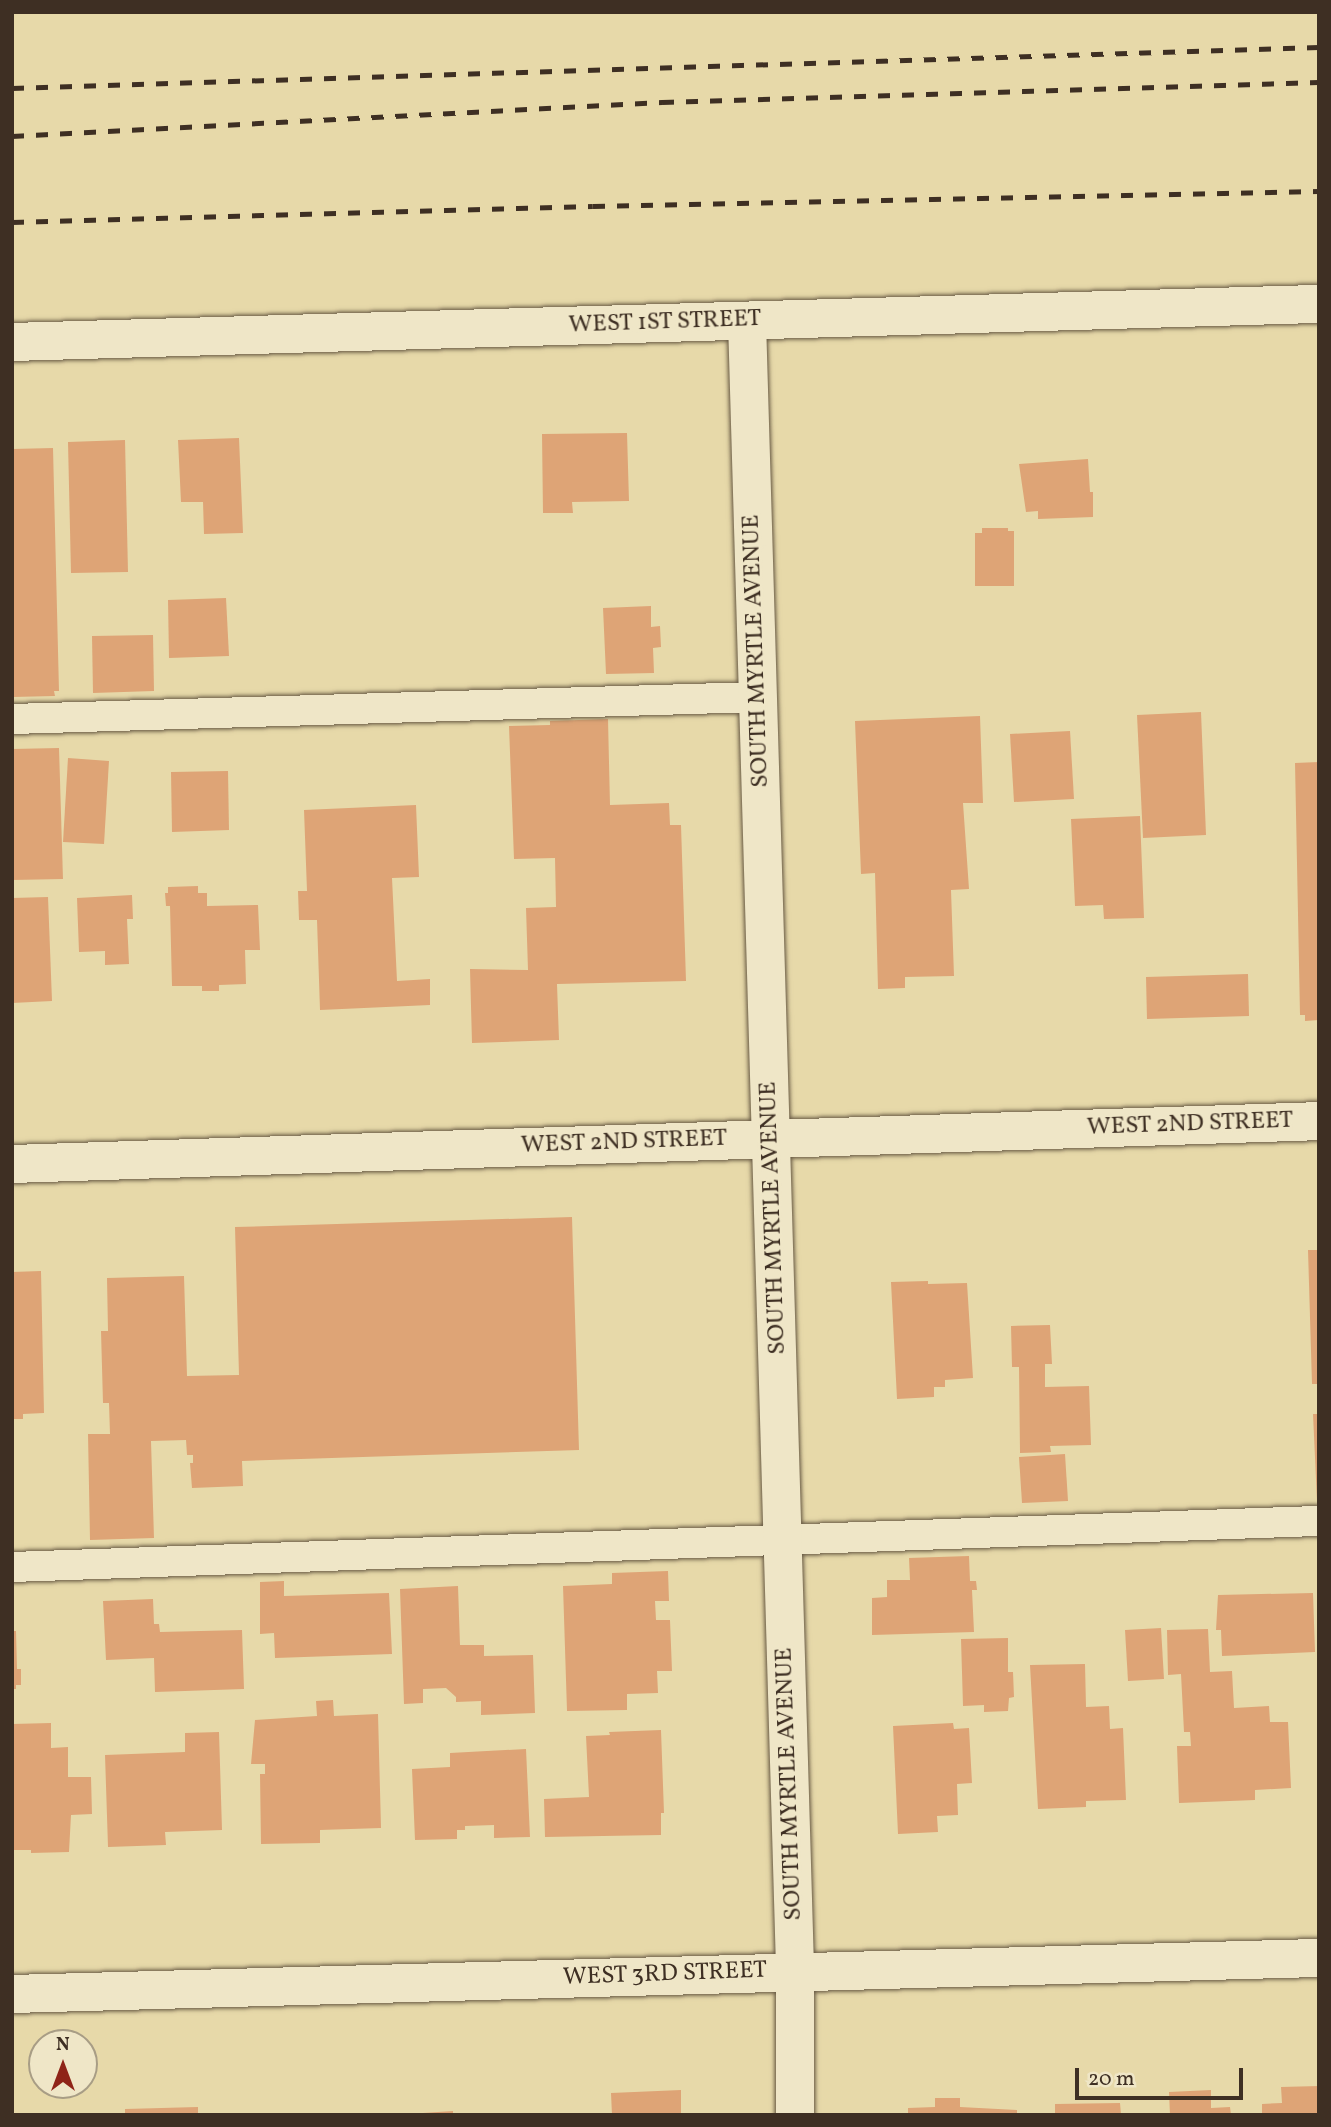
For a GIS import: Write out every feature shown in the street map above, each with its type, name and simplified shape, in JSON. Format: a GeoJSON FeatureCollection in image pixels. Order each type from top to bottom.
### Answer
{"type":"FeatureCollection","features":[{"type":"Feature","properties":{"kind":"street","name":"WEST 1ST STREET"},"geometry":{"type":"LineString","coordinates":[[12,342],[1319,304]]}},
{"type":"Feature","properties":{"kind":"street","name":"SOUTH MYRTLE AVENUE"},"geometry":{"type":"LineString","coordinates":[[747,321],[795,1971],[795,2115]]}},
{"type":"Feature","properties":{"kind":"street","name":"WEST 2ND STREET"},"geometry":{"type":"LineString","coordinates":[[12,1164],[1319,1121]]}},
{"type":"Feature","properties":{"kind":"street","name":"WEST 3RD STREET"},"geometry":{"type":"LineString","coordinates":[[12,1994],[1319,1958]]}},
{"type":"Feature","properties":{"kind":"lane"},"geometry":{"type":"LineString","coordinates":[[12,719],[759,697]]}},
{"type":"Feature","properties":{"kind":"lane"},"geometry":{"type":"LineString","coordinates":[[12,1567],[1319,1521]]}},
{"type":"Feature","properties":{"kind":"building"},"geometry":{"type":"Polygon","coordinates":[[[627,433],[629,501],[572,502],[573,513],[543,513],[542,434],[627,433]]]}},
{"type":"Feature","properties":{"kind":"building"},"geometry":{"type":"Polygon","coordinates":[[[239,438],[243,533],[204,534],[203,502],[181,502],[178,440],[239,438]]]}},
{"type":"Feature","properties":{"kind":"building"},"geometry":{"type":"Polygon","coordinates":[[[125,440],[128,572],[71,573],[68,442],[125,440]]]}},
{"type":"Feature","properties":{"kind":"building"},"geometry":{"type":"Polygon","coordinates":[[[53,448],[59,691],[54,691],[55,696],[12,697],[12,449],[53,448]]]}},
{"type":"Feature","properties":{"kind":"building"},"geometry":{"type":"Polygon","coordinates":[[[1088,459],[1090,492],[1093,492],[1093,517],[1038,519],[1038,511],[1026,512],[1019,464],[1088,459]]]}},
{"type":"Feature","properties":{"kind":"building"},"geometry":{"type":"Polygon","coordinates":[[[982,528],[1008,528],[1008,531],[1014,531],[1014,586],[975,586],[975,533],[982,533],[982,528]]]}},
{"type":"Feature","properties":{"kind":"building"},"geometry":{"type":"Polygon","coordinates":[[[226,598],[229,656],[169,658],[168,600],[226,598]]]}},
{"type":"Feature","properties":{"kind":"building"},"geometry":{"type":"Polygon","coordinates":[[[651,606],[651,627],[660,626],[661,647],[653,648],[654,673],[606,674],[603,608],[651,606]]]}},
{"type":"Feature","properties":{"kind":"building"},"geometry":{"type":"Polygon","coordinates":[[[153,635],[154,691],[93,693],[92,636],[153,635]]]}},
{"type":"Feature","properties":{"kind":"building"},"geometry":{"type":"Polygon","coordinates":[[[1201,712],[1206,835],[1143,838],[1137,715],[1201,712]]]}},
{"type":"Feature","properties":{"kind":"building"},"geometry":{"type":"Polygon","coordinates":[[[980,716],[983,803],[963,803],[969,889],[951,890],[954,976],[905,977],[905,988],[878,989],[875,873],[861,874],[855,721],[980,716]]]}},
{"type":"Feature","properties":{"kind":"building"},"geometry":{"type":"Polygon","coordinates":[[[608,719],[610,805],[669,803],[670,825],[681,825],[686,981],[557,984],[559,1040],[472,1043],[470,969],[528,970],[526,908],[556,907],[555,858],[514,859],[509,726],[608,719]]]}},
{"type":"Feature","properties":{"kind":"building"},"geometry":{"type":"Polygon","coordinates":[[[1070,731],[1074,799],[1014,802],[1010,734],[1070,731]]]}},
{"type":"Feature","properties":{"kind":"building"},"geometry":{"type":"Polygon","coordinates":[[[59,748],[63,879],[12,880],[12,749],[59,748]]]}},
{"type":"Feature","properties":{"kind":"building"},"geometry":{"type":"Polygon","coordinates":[[[68,758],[109,761],[104,844],[63,842],[68,758]]]}},
{"type":"Feature","properties":{"kind":"building"},"geometry":{"type":"Polygon","coordinates":[[[1319,762],[1319,1020],[1305,1021],[1305,1015],[1300,1015],[1295,763],[1319,762]]]}},
{"type":"Feature","properties":{"kind":"building"},"geometry":{"type":"Polygon","coordinates":[[[228,771],[229,830],[172,832],[171,772],[228,771]]]}},
{"type":"Feature","properties":{"kind":"building"},"geometry":{"type":"Polygon","coordinates":[[[416,805],[419,877],[392,878],[397,981],[430,979],[430,1005],[320,1010],[317,920],[299,920],[298,891],[307,891],[304,810],[416,805]]]}},
{"type":"Feature","properties":{"kind":"building"},"geometry":{"type":"Polygon","coordinates":[[[1140,816],[1144,918],[1104,919],[1103,905],[1075,906],[1071,819],[1140,816]]]}},
{"type":"Feature","properties":{"kind":"building"},"geometry":{"type":"Polygon","coordinates":[[[198,886],[198,893],[207,893],[207,906],[258,905],[260,950],[245,950],[246,984],[219,985],[219,991],[202,991],[202,986],[172,986],[170,906],[166,906],[165,893],[168,893],[168,887],[198,886]]]}},
{"type":"Feature","properties":{"kind":"building"},"geometry":{"type":"Polygon","coordinates":[[[132,895],[133,919],[127,919],[129,964],[105,965],[105,951],[79,952],[77,898],[132,895]]]}},
{"type":"Feature","properties":{"kind":"building"},"geometry":{"type":"Polygon","coordinates":[[[48,897],[52,1001],[12,1003],[12,898],[48,897]]]}},
{"type":"Feature","properties":{"kind":"building"},"geometry":{"type":"Polygon","coordinates":[[[1248,974],[1249,1016],[1147,1019],[1146,977],[1248,974]]]}},
{"type":"Feature","properties":{"kind":"building"},"geometry":{"type":"Polygon","coordinates":[[[572,1217],[579,1450],[242,1461],[243,1486],[192,1488],[190,1463],[193,1463],[193,1455],[187,1455],[186,1440],[151,1441],[154,1538],[90,1540],[88,1434],[110,1434],[109,1403],[103,1403],[101,1331],[108,1331],[107,1278],[184,1276],[187,1376],[239,1375],[235,1227],[572,1217]]]}},
{"type":"Feature","properties":{"kind":"building"},"geometry":{"type":"Polygon","coordinates":[[[1308,1250],[1319,1250],[1319,1384],[1312,1384],[1308,1250]]]}},
{"type":"Feature","properties":{"kind":"building"},"geometry":{"type":"Polygon","coordinates":[[[41,1271],[44,1413],[23,1414],[23,1419],[12,1419],[12,1272],[41,1271]]]}},
{"type":"Feature","properties":{"kind":"building"},"geometry":{"type":"Polygon","coordinates":[[[928,1281],[928,1284],[967,1283],[973,1378],[945,1380],[945,1387],[934,1387],[934,1397],[897,1399],[891,1282],[928,1281]]]}},
{"type":"Feature","properties":{"kind":"building"},"geometry":{"type":"Polygon","coordinates":[[[1050,1325],[1052,1364],[1045,1364],[1045,1387],[1089,1386],[1091,1445],[1050,1446],[1051,1452],[1020,1453],[1019,1367],[1012,1367],[1011,1326],[1050,1325]]]}},
{"type":"Feature","properties":{"kind":"building"},"geometry":{"type":"Polygon","coordinates":[[[1313,1414],[1319,1414],[1319,1501],[1317,1501],[1313,1414]]]}},
{"type":"Feature","properties":{"kind":"building"},"geometry":{"type":"Polygon","coordinates":[[[1065,1454],[1068,1501],[1022,1503],[1019,1457],[1065,1454]]]}},
{"type":"Feature","properties":{"kind":"building"},"geometry":{"type":"Polygon","coordinates":[[[969,1556],[970,1581],[976,1581],[977,1590],[972,1590],[974,1632],[872,1635],[872,1598],[887,1597],[887,1580],[910,1580],[909,1558],[969,1556]]]}},
{"type":"Feature","properties":{"kind":"building"},"geometry":{"type":"Polygon","coordinates":[[[668,1571],[669,1601],[655,1601],[656,1620],[670,1620],[672,1671],[657,1671],[658,1693],[627,1694],[627,1710],[567,1711],[563,1586],[612,1584],[612,1573],[668,1571]]]}},
{"type":"Feature","properties":{"kind":"building"},"geometry":{"type":"Polygon","coordinates":[[[284,1581],[284,1596],[389,1593],[392,1654],[275,1658],[274,1633],[260,1634],[260,1582],[284,1581]]]}},
{"type":"Feature","properties":{"kind":"building"},"geometry":{"type":"Polygon","coordinates":[[[458,1586],[460,1645],[484,1645],[484,1656],[533,1655],[535,1713],[481,1715],[481,1701],[456,1702],[456,1697],[446,1688],[423,1689],[423,1703],[404,1704],[400,1589],[458,1586]]]}},
{"type":"Feature","properties":{"kind":"building"},"geometry":{"type":"Polygon","coordinates":[[[1313,1593],[1315,1652],[1222,1656],[1221,1630],[1216,1630],[1218,1595],[1313,1593]]]}},
{"type":"Feature","properties":{"kind":"building"},"geometry":{"type":"Polygon","coordinates":[[[153,1599],[154,1624],[159,1624],[160,1632],[242,1630],[244,1689],[155,1692],[154,1658],[106,1660],[103,1601],[153,1599]]]}},
{"type":"Feature","properties":{"kind":"building"},"geometry":{"type":"Polygon","coordinates":[[[1161,1628],[1164,1679],[1128,1681],[1125,1630],[1161,1628]]]}},
{"type":"Feature","properties":{"kind":"building"},"geometry":{"type":"Polygon","coordinates":[[[1208,1629],[1210,1672],[1232,1671],[1234,1708],[1269,1706],[1270,1722],[1288,1722],[1291,1788],[1255,1790],[1255,1800],[1179,1803],[1177,1746],[1191,1746],[1190,1732],[1184,1732],[1181,1674],[1168,1675],[1167,1630],[1208,1629]]]}},
{"type":"Feature","properties":{"kind":"building"},"geometry":{"type":"Polygon","coordinates":[[[12,1631],[16,1631],[17,1669],[21,1669],[21,1685],[16,1685],[16,1689],[12,1689],[12,1631]]]}},
{"type":"Feature","properties":{"kind":"building"},"geometry":{"type":"Polygon","coordinates":[[[1008,1638],[1008,1672],[1013,1672],[1014,1697],[1009,1698],[1008,1711],[984,1712],[984,1705],[963,1706],[961,1639],[1008,1638]]]}},
{"type":"Feature","properties":{"kind":"building"},"geometry":{"type":"Polygon","coordinates":[[[1085,1664],[1086,1707],[1109,1706],[1110,1729],[1123,1728],[1126,1800],[1086,1801],[1086,1807],[1038,1809],[1030,1665],[1085,1664]]]}},
{"type":"Feature","properties":{"kind":"building"},"geometry":{"type":"Polygon","coordinates":[[[333,1700],[334,1716],[378,1714],[381,1828],[320,1830],[320,1843],[261,1844],[260,1774],[265,1774],[265,1764],[251,1764],[255,1720],[317,1716],[316,1701],[333,1700]]]}},
{"type":"Feature","properties":{"kind":"building"},"geometry":{"type":"Polygon","coordinates":[[[51,1723],[51,1748],[68,1747],[68,1777],[91,1777],[92,1814],[71,1815],[69,1852],[31,1853],[31,1850],[12,1850],[12,1724],[51,1723]]]}},
{"type":"Feature","properties":{"kind":"building"},"geometry":{"type":"Polygon","coordinates":[[[953,1723],[954,1729],[969,1728],[972,1783],[957,1784],[958,1815],[937,1816],[938,1832],[898,1834],[893,1726],[953,1723]]]}},
{"type":"Feature","properties":{"kind":"building"},"geometry":{"type":"Polygon","coordinates":[[[661,1730],[664,1813],[661,1813],[661,1835],[545,1837],[544,1799],[589,1797],[586,1736],[610,1735],[609,1732],[661,1730]]]}},
{"type":"Feature","properties":{"kind":"building"},"geometry":{"type":"Polygon","coordinates":[[[219,1732],[222,1830],[165,1832],[166,1845],[108,1847],[105,1755],[185,1752],[185,1733],[219,1732]]]}},
{"type":"Feature","properties":{"kind":"building"},"geometry":{"type":"Polygon","coordinates":[[[526,1749],[530,1837],[494,1838],[494,1825],[465,1826],[465,1830],[457,1830],[457,1839],[415,1840],[412,1769],[450,1767],[450,1753],[526,1749]]]}},
{"type":"Feature","properties":{"kind":"building"},"geometry":{"type":"Polygon","coordinates":[[[1319,2086],[1319,2115],[1262,2115],[1262,2104],[1282,2103],[1281,2087],[1319,2086]]]}},
{"type":"Feature","properties":{"kind":"building"},"geometry":{"type":"Polygon","coordinates":[[[681,2090],[681,2115],[612,2115],[611,2093],[681,2090]]]}},
{"type":"Feature","properties":{"kind":"building"},"geometry":{"type":"Polygon","coordinates":[[[1211,2090],[1211,2108],[1230,2107],[1231,2115],[1170,2115],[1169,2092],[1211,2090]]]}},
{"type":"Feature","properties":{"kind":"building"},"geometry":{"type":"Polygon","coordinates":[[[935,2098],[960,2098],[960,2107],[1017,2110],[1017,2115],[908,2115],[908,2108],[935,2107],[935,2098]]]}},
{"type":"Feature","properties":{"kind":"building"},"geometry":{"type":"Polygon","coordinates":[[[1120,2103],[1121,2115],[1055,2115],[1055,2104],[1120,2103]]]}},
{"type":"Feature","properties":{"kind":"building"},"geometry":{"type":"Polygon","coordinates":[[[198,2107],[198,2115],[125,2115],[125,2109],[198,2107]]]}},
{"type":"Feature","properties":{"kind":"building"},"geometry":{"type":"Polygon","coordinates":[[[453,2111],[453,2115],[423,2115],[423,2113],[453,2111]]]}},
{"type":"Feature","properties":{"kind":"railway"},"geometry":{"type":"LineString","coordinates":[[12,88],[1319,47]]}},
{"type":"Feature","properties":{"kind":"railway"},"geometry":{"type":"LineString","coordinates":[[12,136],[662,102],[1319,82]]}},
{"type":"Feature","properties":{"kind":"railway"},"geometry":{"type":"LineString","coordinates":[[12,222],[593,206],[1319,191]]}}]}
